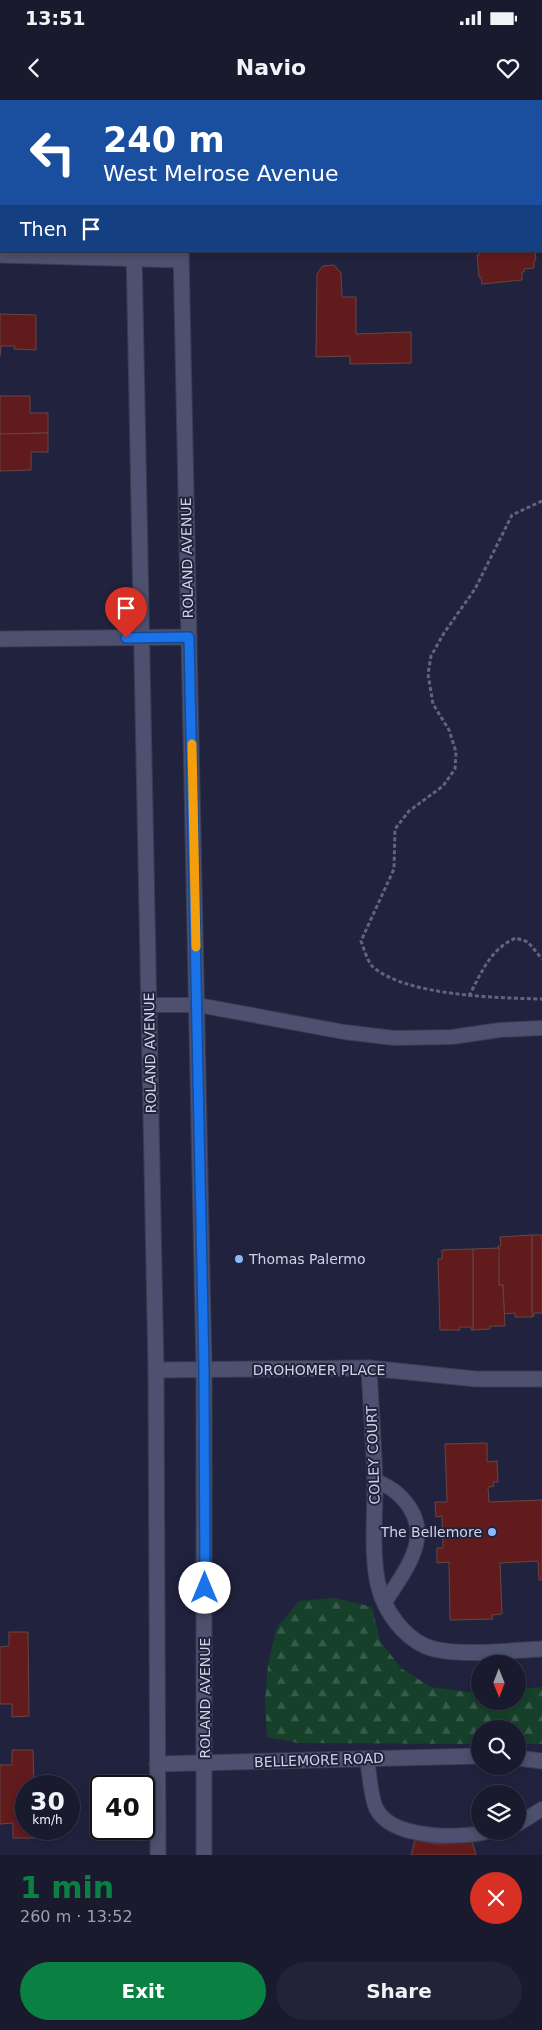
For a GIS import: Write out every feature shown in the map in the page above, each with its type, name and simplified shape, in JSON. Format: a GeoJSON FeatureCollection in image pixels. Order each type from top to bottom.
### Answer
{"type":"FeatureCollection","features":[{"type":"Feature","properties":{"kind":"street"},"geometry":{"type":"LineString","coordinates":[[0,255],[181,256]]}},
{"type":"Feature","properties":{"kind":"street","name":"ROLAND AVENUE"},"geometry":{"type":"LineString","coordinates":[[134,255],[156,1370],[158,1855]]}},
{"type":"Feature","properties":{"kind":"street","name":"ROLAND AVENUE"},"geometry":{"type":"LineString","coordinates":[[181,256],[198,1005],[204,1369],[204,1855]]}},
{"type":"Feature","properties":{"kind":"street"},"geometry":{"type":"LineString","coordinates":[[0,640],[189,637]]}},
{"type":"Feature","properties":{"kind":"street","name":"DROHOMER PLACE"},"geometry":{"type":"LineString","coordinates":[[156,1370],[368,1368],[476,1379],[542,1379]]}},
{"type":"Feature","properties":{"kind":"street","name":"COLEY COURT"},"geometry":{"type":"LineString","coordinates":[[368,1368],[375,1480],[376,1571],[379,1589],[397,1623],[410,1637],[426,1646],[450,1652],[542,1649]]}},
{"type":"Feature","properties":{"kind":"street","name":"BELLEMORE ROAD"},"geometry":{"type":"LineString","coordinates":[[157,1764],[471,1756]]}},
{"type":"Feature","properties":{"kind":"street"},"geometry":{"type":"LineString","coordinates":[[526,1759],[542,1761]]}},
{"type":"Feature","properties":{"kind":"lane"},"geometry":{"type":"LineString","coordinates":[[150,1005],[198,1005],[344,1032],[394,1038],[452,1037],[500,1030],[542,1028]]}},
{"type":"Feature","properties":{"kind":"lane"},"geometry":{"type":"LineString","coordinates":[[375,1480],[396,1492],[409,1506],[418,1527],[418,1543],[413,1559],[385,1602]]}},
{"type":"Feature","properties":{"kind":"lane"},"geometry":{"type":"LineString","coordinates":[[367,1758],[376,1808],[390,1824],[427,1835],[471,1834]]}},
{"type":"Feature","properties":{"kind":"lane"},"geometry":{"type":"LineString","coordinates":[[526,1819],[542,1809]]}},
{"type":"Feature","properties":{"kind":"path"},"geometry":{"type":"LineString","coordinates":[[542,501],[512,515],[475,589],[444,633],[431,656],[428,674],[433,704],[449,730],[456,752],[455,769],[443,786],[409,811],[395,830],[394,869],[362,941],[371,964],[402,983],[478,998],[542,999]]}},
{"type":"Feature","properties":{"kind":"path"},"geometry":{"type":"LineString","coordinates":[[469,996],[491,956],[503,943],[516,938],[528,942],[542,958]]}},
{"type":"Feature","properties":{"kind":"green space"},"geometry":{"type":"Polygon","coordinates":[[[335,1598],[372,1607],[380,1641],[402,1669],[431,1687],[471,1692],[471,1710],[526,1710],[526,1688],[542,1687],[542,1744],[526,1744],[526,1720],[471,1720],[471,1744],[298,1743],[267,1737],[265,1701],[268,1665],[276,1629],[299,1601],[335,1598]]]}},
{"type":"Feature","properties":{"kind":"building"},"geometry":{"type":"Polygon","coordinates":[[[479,252],[535,252],[536,260],[534,261],[534,268],[524,269],[522,280],[482,284],[481,277],[479,277],[477,255],[479,255],[479,252]]]}},
{"type":"Feature","properties":{"kind":"building"},"geometry":{"type":"Polygon","coordinates":[[[334,265],[341,273],[342,297],[356,297],[356,334],[411,332],[411,363],[350,364],[350,356],[316,357],[317,274],[323,266],[334,265]]]}},
{"type":"Feature","properties":{"kind":"building"},"geometry":{"type":"Polygon","coordinates":[[[0,314],[36,315],[36,350],[14,349],[15,346],[1,346],[0,356],[0,314]]]}},
{"type":"Feature","properties":{"kind":"building"},"geometry":{"type":"Polygon","coordinates":[[[0,396],[30,396],[30,413],[48,413],[48,433],[0,434],[0,396]]]}},
{"type":"Feature","properties":{"kind":"building"},"geometry":{"type":"Polygon","coordinates":[[[48,433],[48,452],[31,452],[31,470],[0,471],[0,434],[48,433]]]}},
{"type":"Feature","properties":{"kind":"building"},"geometry":{"type":"Polygon","coordinates":[[[532,1235],[542,1235],[542,1313],[534,1313],[532,1317],[532,1235]]]}},
{"type":"Feature","properties":{"kind":"building"},"geometry":{"type":"Polygon","coordinates":[[[532,1235],[532,1317],[515,1317],[515,1313],[504,1314],[503,1285],[499,1285],[498,1246],[501,1246],[500,1237],[532,1235]]]}},
{"type":"Feature","properties":{"kind":"building"},"geometry":{"type":"Polygon","coordinates":[[[499,1248],[499,1285],[503,1285],[505,1326],[490,1326],[490,1329],[473,1330],[473,1249],[499,1248]]]}},
{"type":"Feature","properties":{"kind":"building"},"geometry":{"type":"Polygon","coordinates":[[[473,1249],[473,1330],[471,1330],[471,1327],[460,1327],[460,1330],[440,1330],[438,1259],[442,1259],[442,1250],[473,1249]]]}},
{"type":"Feature","properties":{"kind":"building","name":"The Bellemore"},"geometry":{"type":"Polygon","coordinates":[[[487,1443],[487,1462],[497,1461],[498,1482],[493,1482],[494,1486],[488,1487],[489,1502],[542,1500],[542,1580],[539,1580],[538,1561],[500,1563],[502,1614],[492,1615],[493,1619],[450,1620],[449,1562],[437,1563],[437,1548],[443,1548],[442,1516],[436,1517],[435,1502],[447,1502],[445,1444],[487,1443]]]}},
{"type":"Feature","properties":{"kind":"building"},"geometry":{"type":"Polygon","coordinates":[[[9,1632],[28,1632],[29,1716],[12,1717],[12,1704],[0,1704],[0,1647],[9,1646],[9,1632]]]}},
{"type":"Feature","properties":{"kind":"building"},"geometry":{"type":"Polygon","coordinates":[[[12,1750],[33,1750],[34,1775],[15,1775],[15,1838],[13,1838],[13,1823],[0,1824],[0,1765],[12,1765],[12,1750]]]}},
{"type":"Feature","properties":{"kind":"building"},"geometry":{"type":"Polygon","coordinates":[[[415,1840],[438,1844],[472,1841],[476,1855],[411,1855],[415,1840]]]}},
{"type":"Feature","properties":{"kind":"slow traffic"},"geometry":{"type":"LineString","coordinates":[[192,744],[196,947]]}},
{"type":"Feature","properties":{"kind":"place","name":"Thomas Palermo"},"geometry":{"type":"Point","coordinates":[239,1259]}},
{"type":"Feature","properties":{"kind":"place","name":"The Bellemore"},"geometry":{"type":"Point","coordinates":[492,1532]}},
{"type":"Feature","properties":{"kind":"route"},"geometry":{"type":"LineString","coordinates":[[126,638],[189,637],[198,1005],[204,1369],[205,1588]]}}]}
